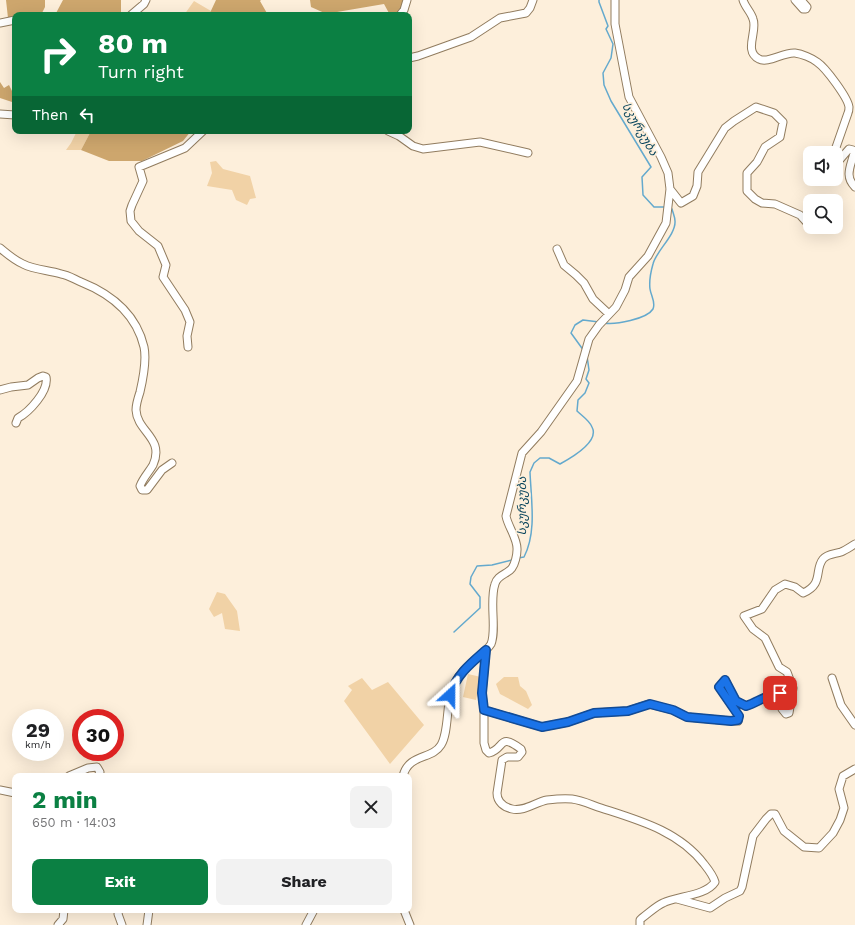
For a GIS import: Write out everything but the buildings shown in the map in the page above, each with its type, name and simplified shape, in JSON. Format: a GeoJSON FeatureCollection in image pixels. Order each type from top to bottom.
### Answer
{"type":"FeatureCollection","features":[{"type":"Feature","properties":{"kind":"street"},"geometry":{"type":"LineString","coordinates":[[135,12],[144,4],[146,0]]}},
{"type":"Feature","properties":{"kind":"street"},"geometry":{"type":"LineString","coordinates":[[402,12],[407,0]]}},
{"type":"Feature","properties":{"kind":"street"},"geometry":{"type":"LineString","coordinates":[[412,57],[471,36],[500,18],[526,13],[533,0]]}},
{"type":"Feature","properties":{"kind":"street"},"geometry":{"type":"LineString","coordinates":[[404,773],[407,766],[412,762],[418,758],[434,753],[441,746],[444,737],[452,688],[463,671],[486,650],[492,642],[492,605],[494,584],[496,580],[512,568],[518,549],[506,516],[520,457],[541,432],[577,381],[589,339],[601,322],[616,307],[625,290],[629,277],[648,256],[666,223],[670,189],[668,173],[629,97],[615,24],[615,0]]}},
{"type":"Feature","properties":{"kind":"street"},"geometry":{"type":"LineString","coordinates":[[743,0],[753,18],[751,46],[754,54],[759,59],[766,61],[783,54],[794,53],[816,61],[836,82],[849,106],[836,146]]}},
{"type":"Feature","properties":{"kind":"street"},"geometry":{"type":"LineString","coordinates":[[795,0],[803,9],[806,9],[807,7],[801,0]]}},
{"type":"Feature","properties":{"kind":"street"},"geometry":{"type":"LineString","coordinates":[[0,23],[12,21]]}},
{"type":"Feature","properties":{"kind":"street"},"geometry":{"type":"LineString","coordinates":[[670,189],[680,203],[693,196],[697,186],[698,172],[725,128],[756,107],[774,113],[784,122],[780,137],[766,147],[757,162],[747,174],[747,191],[755,199],[762,203],[775,204],[800,215],[803,218]]}},
{"type":"Feature","properties":{"kind":"street"},"geometry":{"type":"LineString","coordinates":[[0,114],[12,115]]}},
{"type":"Feature","properties":{"kind":"street"},"geometry":{"type":"LineString","coordinates":[[188,347],[187,336],[190,322],[163,277],[166,265],[158,246],[139,231],[131,221],[130,211],[143,181],[139,167],[185,148],[199,134]]}},
{"type":"Feature","properties":{"kind":"street"},"geometry":{"type":"LineString","coordinates":[[395,134],[413,146],[423,149],[480,142],[528,153]]}},
{"type":"Feature","properties":{"kind":"street"},"geometry":{"type":"LineString","coordinates":[[843,156],[849,149],[853,150],[854,153],[848,177],[855,186]]}},
{"type":"Feature","properties":{"kind":"street"},"geometry":{"type":"LineString","coordinates":[[0,248],[21,264],[62,274],[97,288],[121,306],[137,330],[144,348],[142,383],[136,409],[139,423],[155,443],[156,455],[153,464],[142,481],[140,486],[142,490],[147,490],[162,470],[172,463]]}},
{"type":"Feature","properties":{"kind":"street"},"geometry":{"type":"LineString","coordinates":[[557,249],[564,266],[584,283],[593,299],[609,314]]}},
{"type":"Feature","properties":{"kind":"street"},"geometry":{"type":"LineString","coordinates":[[0,390],[28,385],[43,376],[46,378],[47,382],[41,396],[24,414],[18,418],[16,424]]}},
{"type":"Feature","properties":{"kind":"street"},"geometry":{"type":"LineString","coordinates":[[484,710],[542,727],[568,722],[594,713],[628,711],[650,704],[673,710],[687,717],[731,721],[738,720],[739,716],[719,687],[725,680],[736,701],[746,706],[760,701],[771,694],[780,693],[782,709],[786,714],[789,713],[794,688],[787,672],[779,667],[765,638],[753,629],[744,616],[762,609],[775,590],[786,584],[795,586],[803,593],[811,590],[817,579],[821,560],[825,556],[842,551],[855,544]]}},
{"type":"Feature","properties":{"kind":"street"},"geometry":{"type":"LineString","coordinates":[[486,650],[482,693],[484,710],[484,743],[486,750],[489,753],[492,752],[500,744],[508,741],[521,749],[522,752],[518,756],[507,757],[502,760],[497,793],[499,802],[513,810],[520,810],[548,800],[572,799],[630,817],[670,835],[693,850],[714,877],[715,882],[707,889],[662,903],[642,918],[640,920],[640,925]]}},
{"type":"Feature","properties":{"kind":"street"},"geometry":{"type":"LineString","coordinates":[[832,678],[841,705],[849,719],[855,725]]}},
{"type":"Feature","properties":{"kind":"street"},"geometry":{"type":"LineString","coordinates":[[76,773],[88,768],[96,767],[100,773]]}},
{"type":"Feature","properties":{"kind":"street"},"geometry":{"type":"LineString","coordinates":[[677,899],[710,908],[725,898],[740,891],[754,836],[771,814],[775,814],[784,831],[804,847],[819,848],[833,833],[844,808],[838,789],[842,776],[855,769]]}},
{"type":"Feature","properties":{"kind":"street"},"geometry":{"type":"LineString","coordinates":[[0,790],[12,792]]}},
{"type":"Feature","properties":{"kind":"street"},"geometry":{"type":"LineString","coordinates":[[58,925],[63,919],[64,913]]}},
{"type":"Feature","properties":{"kind":"street"},"geometry":{"type":"LineString","coordinates":[[118,913],[122,925]]}},
{"type":"Feature","properties":{"kind":"street"},"geometry":{"type":"LineString","coordinates":[[147,925],[149,913]]}},
{"type":"Feature","properties":{"kind":"street"},"geometry":{"type":"LineString","coordinates":[[306,925],[312,913]]}},
{"type":"Feature","properties":{"kind":"street"},"geometry":{"type":"LineString","coordinates":[[405,913],[410,925]]}},
{"type":"Feature","properties":{"kind":"shaded area"},"geometry":{"type":"Polygon","coordinates":[[[6,0],[45,0],[45,7],[42,12],[12,12],[12,17],[8,18],[6,0]]]}},
{"type":"Feature","properties":{"kind":"shaded area"},"geometry":{"type":"Polygon","coordinates":[[[63,0],[121,0],[121,12],[57,12],[63,0]]]}},
{"type":"Feature","properties":{"kind":"shaded area"},"geometry":{"type":"Polygon","coordinates":[[[216,0],[261,0],[260,1],[266,12],[210,12],[216,0]]]}},
{"type":"Feature","properties":{"kind":"shaded area"},"geometry":{"type":"Polygon","coordinates":[[[310,0],[405,0],[400,12],[388,12],[384,4],[337,12],[322,12],[311,7],[310,0]]]}},
{"type":"Feature","properties":{"kind":"shaded area"},"geometry":{"type":"Polygon","coordinates":[[[194,1],[211,11],[210,12],[186,12],[194,1]]]}},
{"type":"Feature","properties":{"kind":"shaded area"},"geometry":{"type":"Polygon","coordinates":[[[0,82],[4,88],[9,85],[12,91],[12,102],[0,98],[0,82]]]}},
{"type":"Feature","properties":{"kind":"shaded area"},"geometry":{"type":"Polygon","coordinates":[[[76,134],[89,134],[81,150],[66,150],[76,134]]]}},
{"type":"Feature","properties":{"kind":"shaded area"},"geometry":{"type":"Polygon","coordinates":[[[89,134],[189,134],[183,141],[142,161],[109,161],[81,150],[89,134]]]}},
{"type":"Feature","properties":{"kind":"shaded area"},"geometry":{"type":"Polygon","coordinates":[[[216,161],[223,169],[250,176],[256,198],[250,199],[247,205],[236,200],[232,190],[207,186],[212,173],[210,162],[216,161]]]}},
{"type":"Feature","properties":{"kind":"shaded area"},"geometry":{"type":"Polygon","coordinates":[[[217,592],[225,594],[237,611],[240,631],[225,629],[222,613],[214,617],[209,609],[217,592]]]}},
{"type":"Feature","properties":{"kind":"shaded area"},"geometry":{"type":"Polygon","coordinates":[[[468,674],[481,677],[476,700],[463,697],[468,674]]]}},
{"type":"Feature","properties":{"kind":"shaded area"},"geometry":{"type":"Polygon","coordinates":[[[504,677],[518,677],[520,686],[526,691],[532,705],[528,709],[500,694],[496,684],[504,677]]]}},
{"type":"Feature","properties":{"kind":"shaded area"},"geometry":{"type":"Polygon","coordinates":[[[362,678],[372,690],[388,682],[424,725],[390,764],[344,701],[352,690],[348,686],[362,678]]]}},
{"type":"Feature","properties":{"kind":"waterway","name":"სკურკუბა"},"geometry":{"type":"LineString","coordinates":[[599,0],[608,26],[606,29],[613,44],[611,58],[603,73],[604,85],[611,101],[651,167],[642,177],[643,195],[654,207],[666,207]]}},
{"type":"Feature","properties":{"kind":"waterway","name":"სკურკუბა"},"geometry":{"type":"LineString","coordinates":[[604,323],[615,323],[638,318],[650,313],[653,309],[654,301],[650,286],[650,276],[655,259],[672,232],[674,226],[674,215],[672,209],[669,208]]}},
{"type":"Feature","properties":{"kind":"waterway","name":"სკურკუბა"},"geometry":{"type":"LineString","coordinates":[[584,351],[571,333],[575,325],[583,320],[599,322]]}},
{"type":"Feature","properties":{"kind":"waterway","name":"სკურკუბა"},"geometry":{"type":"LineString","coordinates":[[518,558],[524,557],[531,537],[532,515],[530,472],[534,463],[540,458],[549,458],[560,464],[583,449],[592,438],[593,433],[591,425],[577,411],[578,400],[585,393],[589,383],[586,379],[589,370],[587,356]]}},
{"type":"Feature","properties":{"kind":"waterway","name":"სკურკუბა"},"geometry":{"type":"LineString","coordinates":[[454,632],[480,608],[480,597],[470,584],[471,577],[477,566],[492,565],[512,560]]}},
{"type":"Feature","properties":{"kind":"route"},"geometry":{"type":"LineString","coordinates":[[450,695],[452,688],[463,671],[486,650],[482,679],[484,710],[542,727],[568,722],[594,713],[628,711],[650,704],[673,710],[687,717],[731,721],[738,720],[739,716],[719,687],[725,680],[736,701],[746,706],[760,701],[771,694],[780,693]]}}]}
